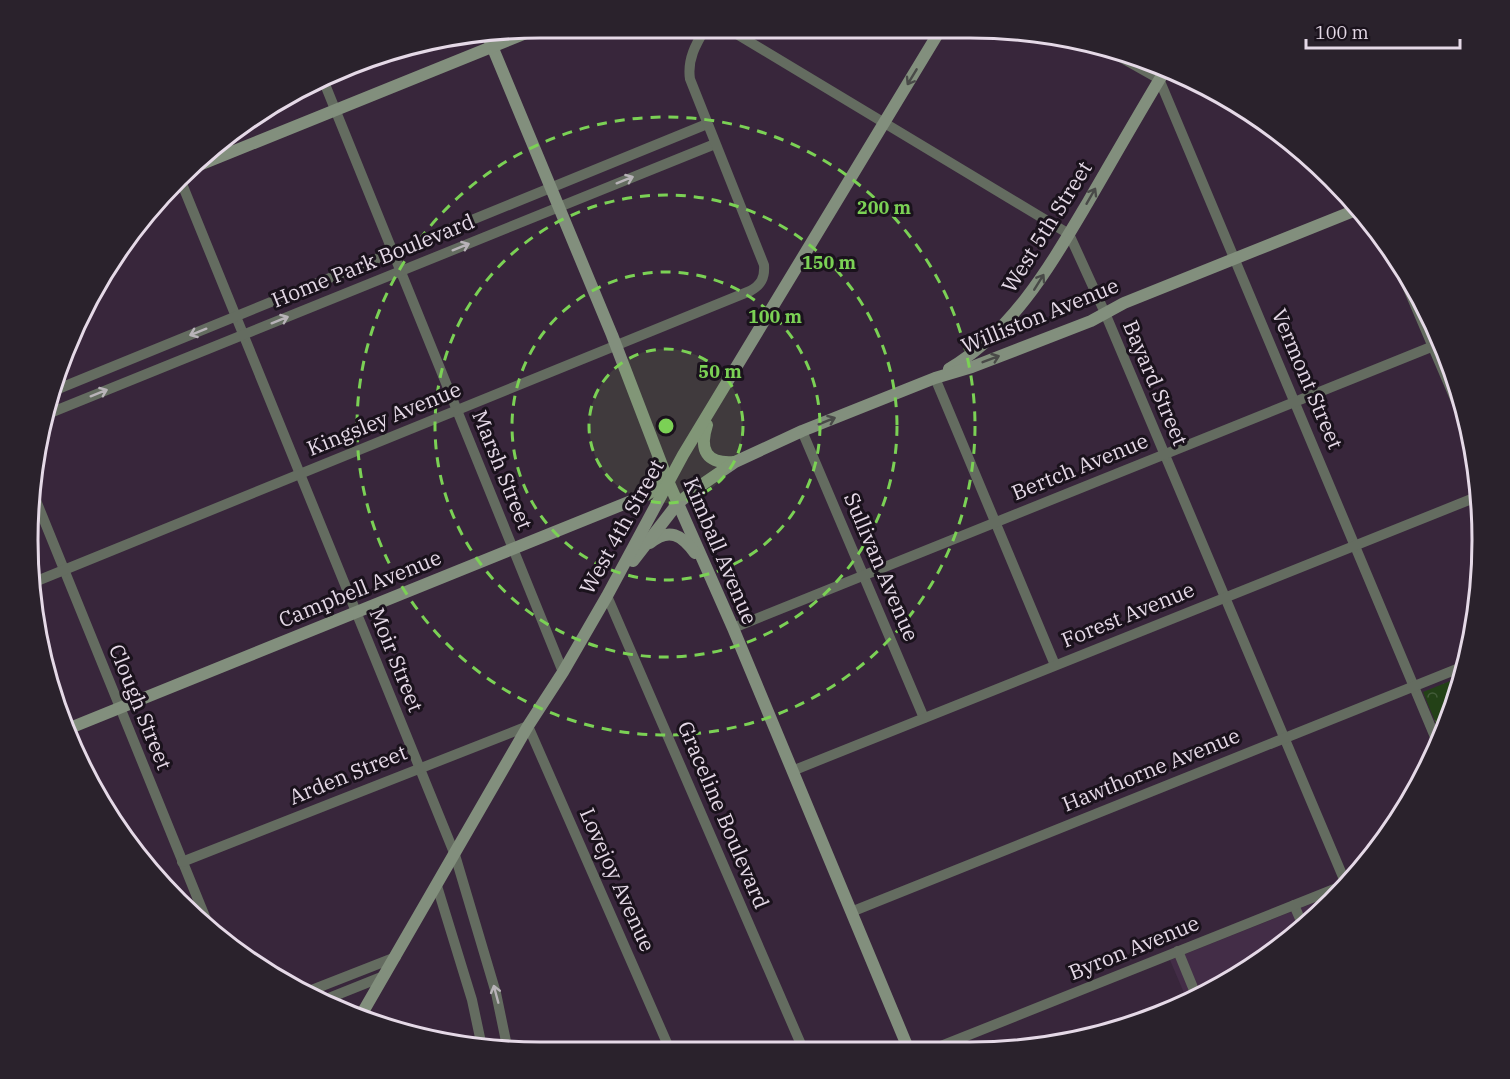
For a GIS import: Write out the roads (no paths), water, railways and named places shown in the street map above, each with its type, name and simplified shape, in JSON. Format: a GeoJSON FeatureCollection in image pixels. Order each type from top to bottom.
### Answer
{"type":"FeatureCollection","features":[{"type":"Feature","properties":{"kind":"main road","name":"West 4th Street"},"geometry":{"type":"LineString","coordinates":[[364,1010],[528,726],[563,672],[607,596],[668,481],[935,38]]}},
{"type":"Feature","properties":{"kind":"main road"},"geometry":{"type":"LineString","coordinates":[[211,160],[510,39]]}},
{"type":"Feature","properties":{"kind":"main road","name":"Kimball Avenue"},"geometry":{"type":"LineString","coordinates":[[490,41],[616,345],[668,481],[905,1042]]}},
{"type":"Feature","properties":{"kind":"main road","name":"West 5th Street"},"geometry":{"type":"LineString","coordinates":[[935,378],[966,359],[1004,326],[1033,291],[1162,76]]}},
{"type":"Feature","properties":{"kind":"main road","name":"Williston Avenue"},"geometry":{"type":"LineString","coordinates":[[607,596],[678,503],[735,462],[802,431],[935,378],[972,367],[1091,321],[1124,303],[1351,212]]}},
{"type":"Feature","properties":{"kind":"main road"},"geometry":{"type":"LineString","coordinates":[[712,408],[703,440],[705,449],[708,456],[715,461],[735,462]]}},
{"type":"Feature","properties":{"kind":"main road","name":"Campbell Avenue"},"geometry":{"type":"LineString","coordinates":[[74,726],[646,495],[668,481]]}},
{"type":"Feature","properties":{"kind":"main road"},"geometry":{"type":"LineString","coordinates":[[640,551],[657,537],[674,534],[690,546],[705,567]]}},
{"type":"Feature","properties":{"kind":"street"},"geometry":{"type":"LineString","coordinates":[[700,38],[688,68],[715,144]]}},
{"type":"Feature","properties":{"kind":"street"},"geometry":{"type":"LineString","coordinates":[[744,38],[1069,234]]}},
{"type":"Feature","properties":{"kind":"street","name":"Vermont Street"},"geometry":{"type":"LineString","coordinates":[[1162,76],[1235,259],[1434,733]]}},
{"type":"Feature","properties":{"kind":"street","name":"Marsh Street"},"geometry":{"type":"LineString","coordinates":[[325,85],[563,672]]}},
{"type":"Feature","properties":{"kind":"street","name":"Home Park Boulevard"},"geometry":{"type":"LineString","coordinates":[[61,388],[707,124]]}},
{"type":"Feature","properties":{"kind":"street","name":"Home Park Boulevard"},"geometry":{"type":"LineString","coordinates":[[55,411],[715,144]]}},
{"type":"Feature","properties":{"kind":"street","name":"Kingsley Avenue"},"geometry":{"type":"LineString","coordinates":[[40,580],[758,286],[763,279],[764,265],[715,144]]}},
{"type":"Feature","properties":{"kind":"street","name":"Moir Street"},"geometry":{"type":"LineString","coordinates":[[183,187],[455,855],[496,993],[506,1040]]}},
{"type":"Feature","properties":{"kind":"street","name":"Bayard Street"},"geometry":{"type":"LineString","coordinates":[[1069,234],[1105,313],[1343,875]]}},
{"type":"Feature","properties":{"kind":"street","name":"Bertch Avenue"},"geometry":{"type":"LineString","coordinates":[[732,628],[1434,346]]}},
{"type":"Feature","properties":{"kind":"street"},"geometry":{"type":"LineString","coordinates":[[935,378],[1055,665]]}},
{"type":"Feature","properties":{"kind":"street","name":"Sullivan Avenue"},"geometry":{"type":"LineString","coordinates":[[802,431],[924,718]]}},
{"type":"Feature","properties":{"kind":"street","name":"Forest Avenue"},"geometry":{"type":"LineString","coordinates":[[792,771],[1470,500]]}},
{"type":"Feature","properties":{"kind":"street","name":"Clough Street"},"geometry":{"type":"LineString","coordinates":[[39,508],[202,911]]}},
{"type":"Feature","properties":{"kind":"street","name":"Graceline Boulevard"},"geometry":{"type":"LineString","coordinates":[[607,596],[800,1042]]}},
{"type":"Feature","properties":{"kind":"street","name":"Hawthorne Avenue"},"geometry":{"type":"LineString","coordinates":[[851,912],[1455,670]]}},
{"type":"Feature","properties":{"kind":"street","name":"Arden Street"},"geometry":{"type":"LineString","coordinates":[[182,862],[528,726]]}},
{"type":"Feature","properties":{"kind":"street","name":"Lovejoy Avenue"},"geometry":{"type":"LineString","coordinates":[[528,726],[666,1042]]}},
{"type":"Feature","properties":{"kind":"street"},"geometry":{"type":"LineString","coordinates":[[437,886],[472,1000],[480,1038]]}},
{"type":"Feature","properties":{"kind":"street","name":"Byron Avenue"},"geometry":{"type":"LineString","coordinates":[[951,1042],[1327,892]]}},
{"type":"Feature","properties":{"kind":"street"},"geometry":{"type":"LineString","coordinates":[[1294,905],[1300,918]]}},
{"type":"Feature","properties":{"kind":"street"},"geometry":{"type":"LineString","coordinates":[[1178,951],[1194,990]]}},
{"type":"Feature","properties":{"kind":"street"},"geometry":{"type":"LineString","coordinates":[[314,989],[396,957]]}},
{"type":"Feature","properties":{"kind":"street"},"geometry":{"type":"LineString","coordinates":[[333,997],[384,976]]}}]}
